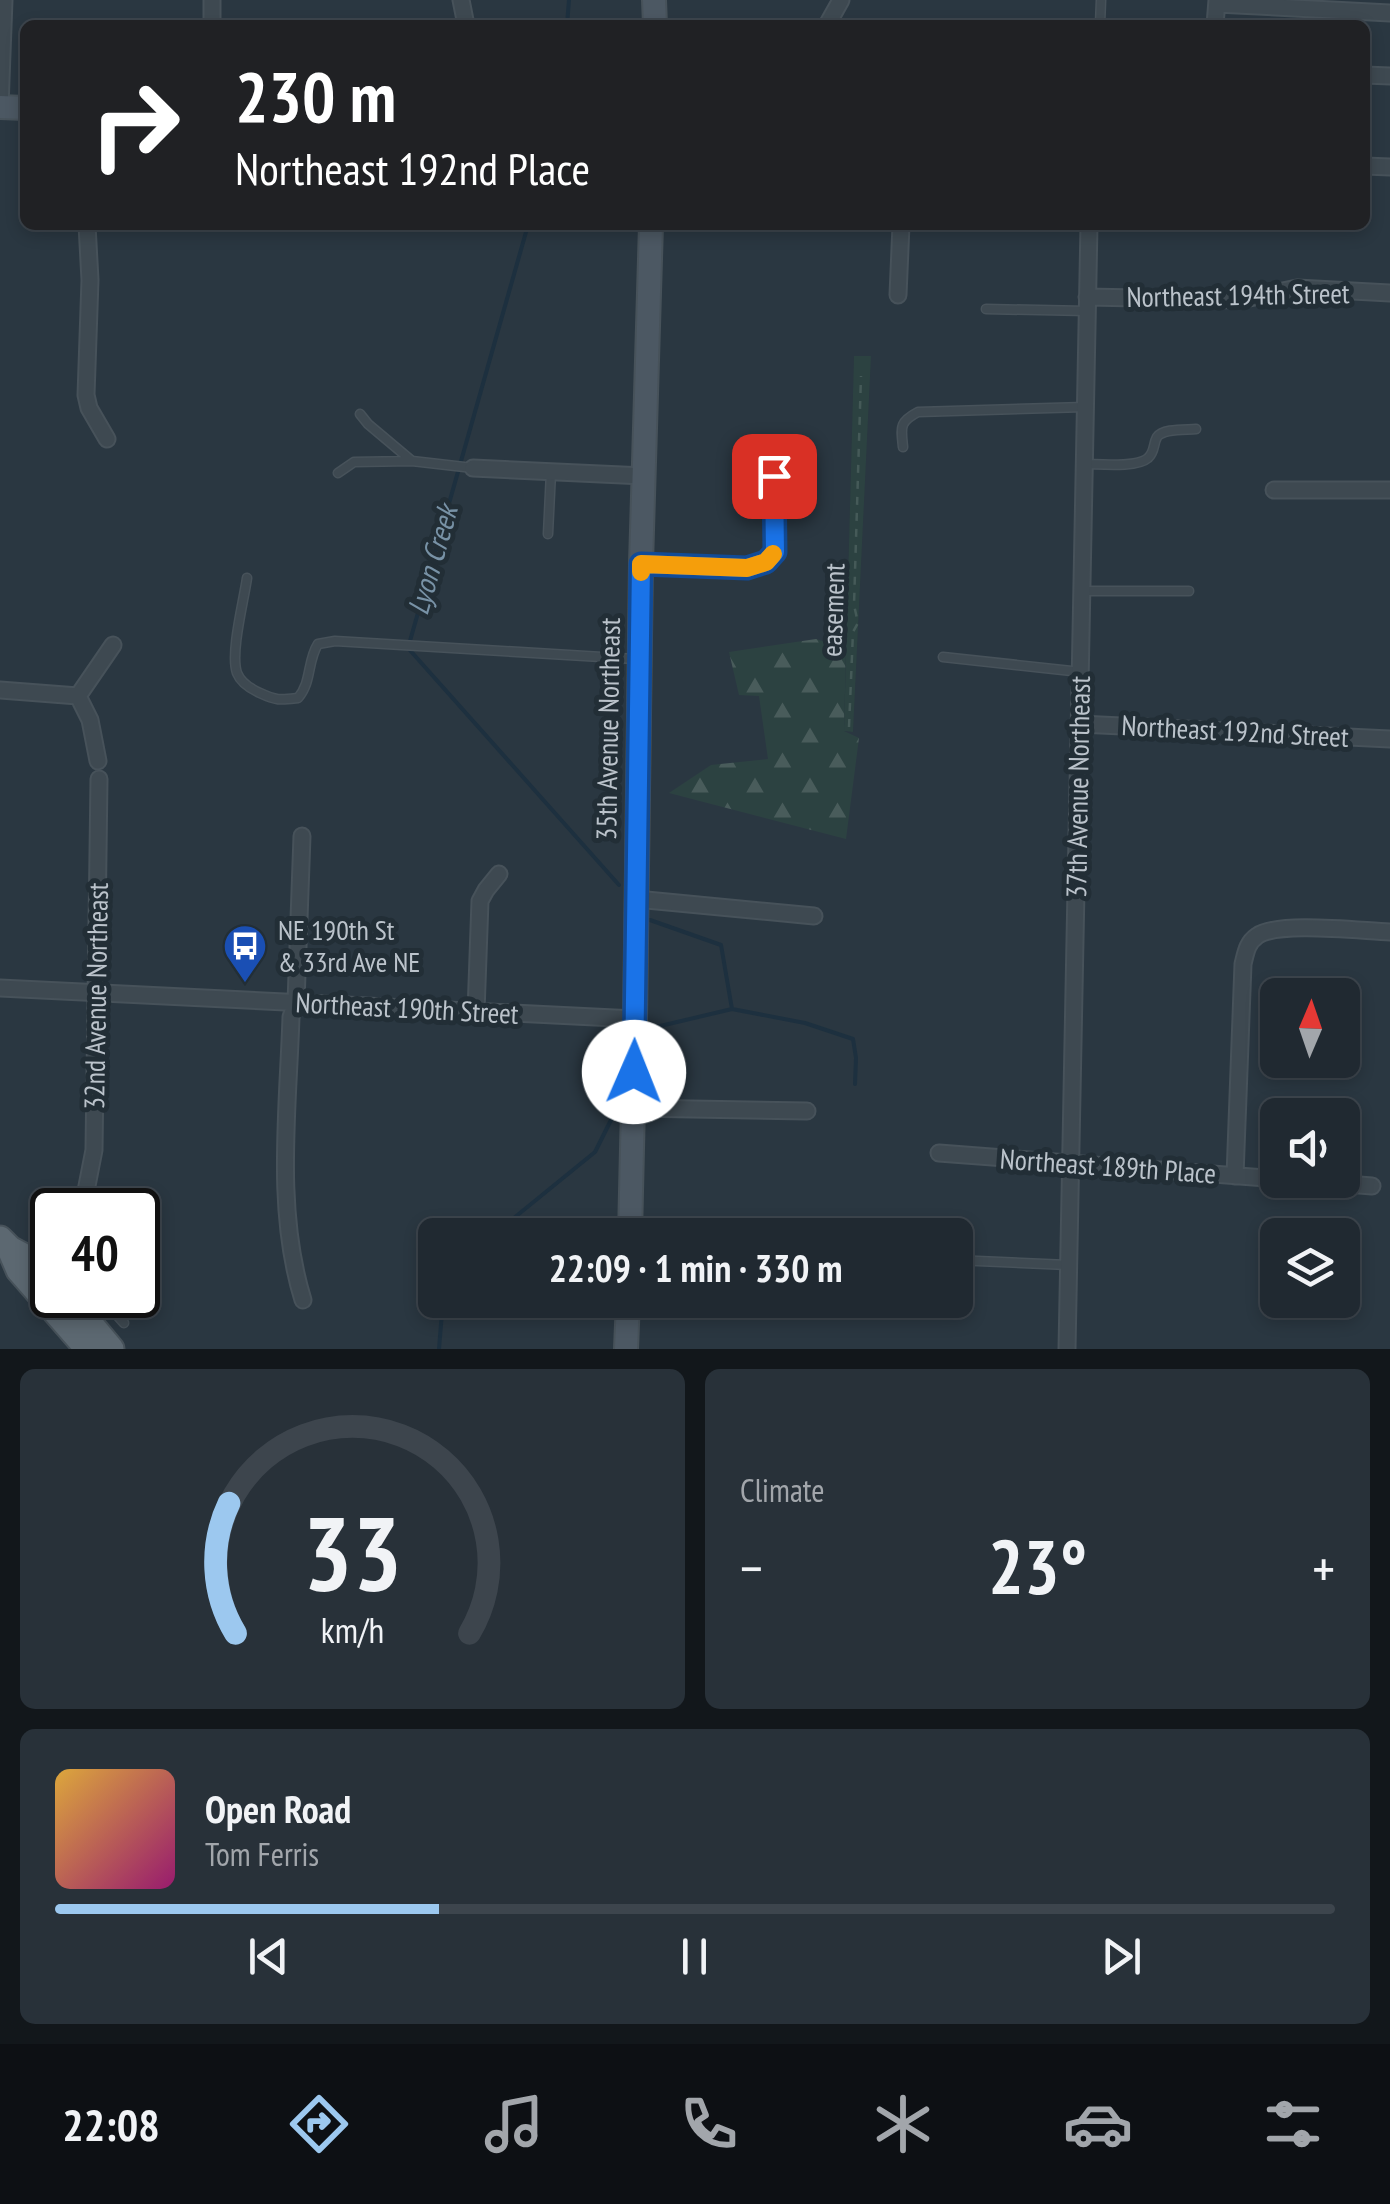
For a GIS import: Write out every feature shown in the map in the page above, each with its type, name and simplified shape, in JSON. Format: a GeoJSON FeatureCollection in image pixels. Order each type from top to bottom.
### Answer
{"type":"FeatureCollection","features":[{"type":"Feature","properties":{"kind":"main road"},"geometry":{"type":"LineString","coordinates":[[5,1244],[30,1256]]}},
{"type":"Feature","properties":{"kind":"main road"},"geometry":{"type":"LineString","coordinates":[[5,1244],[18,1270],[88,1349]]}},
{"type":"Feature","properties":{"kind":"main road"},"geometry":{"type":"LineString","coordinates":[[85,1318],[111,1349]]}},
{"type":"Feature","properties":{"kind":"street"},"geometry":{"type":"LineString","coordinates":[[0,107],[4,0]]}},
{"type":"Feature","properties":{"kind":"street"},"geometry":{"type":"LineString","coordinates":[[1217,2],[1390,13]]}},
{"type":"Feature","properties":{"kind":"street"},"geometry":{"type":"LineString","coordinates":[[87,230],[90,280],[86,394],[89,408],[107,438]]}},
{"type":"Feature","properties":{"kind":"street","name":"35th Avenue Northeast"},"geometry":{"type":"LineString","coordinates":[[631,1218],[651,230]]}},
{"type":"Feature","properties":{"kind":"street"},"geometry":{"type":"LineString","coordinates":[[898,295],[901,230]]}},
{"type":"Feature","properties":{"kind":"street","name":"37th Avenue Northeast"},"geometry":{"type":"LineString","coordinates":[[1066,1349],[1089,230]]}},
{"type":"Feature","properties":{"kind":"street","name":"Northeast 194th Street"},"geometry":{"type":"LineString","coordinates":[[1087,304],[1240,300],[1297,288],[1390,293]]}},
{"type":"Feature","properties":{"kind":"street"},"geometry":{"type":"LineString","coordinates":[[473,468],[644,476]]}},
{"type":"Feature","properties":{"kind":"street"},"geometry":{"type":"LineString","coordinates":[[641,564],[747,568],[766,562],[775,552],[774,476]]}},
{"type":"Feature","properties":{"kind":"street"},"geometry":{"type":"LineString","coordinates":[[1274,490],[1390,490]]}},
{"type":"Feature","properties":{"kind":"street"},"geometry":{"type":"LineString","coordinates":[[78,696],[113,645]]}},
{"type":"Feature","properties":{"kind":"street"},"geometry":{"type":"LineString","coordinates":[[0,690],[78,696]]}},
{"type":"Feature","properties":{"kind":"street"},"geometry":{"type":"LineString","coordinates":[[78,696],[90,720],[98,761]]}},
{"type":"Feature","properties":{"kind":"street","name":"Northeast 192nd Street"},"geometry":{"type":"LineString","coordinates":[[1080,724],[1390,739]]}},
{"type":"Feature","properties":{"kind":"street","name":"32nd Avenue Northeast"},"geometry":{"type":"LineString","coordinates":[[87,1188],[94,1150],[99,779]]}},
{"type":"Feature","properties":{"kind":"street"},"geometry":{"type":"LineString","coordinates":[[302,836],[286,1167],[289,1245],[302,1300]]}},
{"type":"Feature","properties":{"kind":"street"},"geometry":{"type":"LineString","coordinates":[[476,1012],[480,901],[499,874]]}},
{"type":"Feature","properties":{"kind":"street"},"geometry":{"type":"LineString","coordinates":[[636,899],[814,916]]}},
{"type":"Feature","properties":{"kind":"street"},"geometry":{"type":"LineString","coordinates":[[1235,1176],[1243,964],[1247,945],[1259,934],[1278,928],[1390,932]]}},
{"type":"Feature","properties":{"kind":"street","name":"Northeast 190th Street"},"geometry":{"type":"LineString","coordinates":[[0,988],[635,1019]]}},
{"type":"Feature","properties":{"kind":"street"},"geometry":{"type":"LineString","coordinates":[[634,1108],[807,1111]]}},
{"type":"Feature","properties":{"kind":"street","name":"Northeast 189th Place"},"geometry":{"type":"LineString","coordinates":[[939,1154],[1260,1178]]}},
{"type":"Feature","properties":{"kind":"street"},"geometry":{"type":"LineString","coordinates":[[1360,1185],[1372,1186]]}},
{"type":"Feature","properties":{"kind":"street"},"geometry":{"type":"LineString","coordinates":[[626,1349],[627,1318]]}},
{"type":"Feature","properties":{"kind":"lane"},"geometry":{"type":"LineString","coordinates":[[986,309],[1087,304]]}},
{"type":"Feature","properties":{"kind":"lane"},"geometry":{"type":"LineString","coordinates":[[903,446],[901,427],[906,418],[918,412],[1085,407]]}},
{"type":"Feature","properties":{"kind":"lane"},"geometry":{"type":"LineString","coordinates":[[360,414],[412,461]]}},
{"type":"Feature","properties":{"kind":"lane"},"geometry":{"type":"LineString","coordinates":[[1084,464],[1137,464],[1148,458],[1162,432],[1196,429]]}},
{"type":"Feature","properties":{"kind":"lane"},"geometry":{"type":"LineString","coordinates":[[338,473],[354,462],[412,461],[473,468]]}},
{"type":"Feature","properties":{"kind":"lane"},"geometry":{"type":"LineString","coordinates":[[548,534],[550,472]]}},
{"type":"Feature","properties":{"kind":"lane"},"geometry":{"type":"LineString","coordinates":[[247,578],[236,668],[249,688],[276,701],[298,698],[304,691],[311,655],[318,644],[335,641],[640,659]]}},
{"type":"Feature","properties":{"kind":"lane"},"geometry":{"type":"LineString","coordinates":[[1082,590],[1190,591]]}},
{"type":"Feature","properties":{"kind":"lane"},"geometry":{"type":"LineString","coordinates":[[943,657],[1081,672]]}},
{"type":"Feature","properties":{"kind":"lane"},"geometry":{"type":"LineString","coordinates":[[973,1261],[1068,1265]]}},
{"type":"Feature","properties":{"kind":"lane"},"geometry":{"type":"LineString","coordinates":[[120,1318],[124,1323]]}},
{"type":"Feature","properties":{"kind":"path","name":"easement"},"geometry":{"type":"LineString","coordinates":[[848,727],[852,632],[858,623],[854,605],[861,376]]}},
{"type":"Feature","properties":{"kind":"green space"},"geometry":{"type":"Polygon","coordinates":[[[854,356],[871,356],[853,732],[844,731],[854,356]]]}},
{"type":"Feature","properties":{"kind":"green space"},"geometry":{"type":"Polygon","coordinates":[[[816,639],[846,648],[844,731],[859,738],[846,839],[669,793],[711,765],[768,759],[759,696],[739,695],[729,652],[816,639]]]}},
{"type":"Feature","properties":{"kind":"waterway","name":"Lyon Creek"},"geometry":{"type":"LineString","coordinates":[[567,20],[569,0]]}},
{"type":"Feature","properties":{"kind":"waterway","name":"Lyon Creek"},"geometry":{"type":"LineString","coordinates":[[527,230],[408,648],[619,885]]}},
{"type":"Feature","properties":{"kind":"waterway","name":"Lyon Creek"},"geometry":{"type":"LineString","coordinates":[[647,1047],[656,1027],[732,1009],[721,945],[650,920]]}},
{"type":"Feature","properties":{"kind":"waterway"},"geometry":{"type":"LineString","coordinates":[[732,1009],[805,1023],[853,1039],[855,1084]]}},
{"type":"Feature","properties":{"kind":"waterway","name":"Lyon Creek"},"geometry":{"type":"LineString","coordinates":[[514,1218],[595,1152],[618,1106]]}},
{"type":"Feature","properties":{"kind":"waterway","name":"Lyon Creek"},"geometry":{"type":"LineString","coordinates":[[439,1349],[442,1318]]}},
{"type":"Feature","properties":{"kind":"slow traffic"},"geometry":{"type":"LineString","coordinates":[[641,572],[641,564],[747,568],[766,562],[773,554]]}},
{"type":"Feature","properties":{"kind":"place","name":"NE 190th St & 33rd Ave NE"},"geometry":{"type":"Point","coordinates":[245,984]}},
{"type":"Feature","properties":{"kind":"route"},"geometry":{"type":"LineString","coordinates":[[634,1072],[641,564],[747,568],[766,562],[775,552],[774,476]]}}]}
